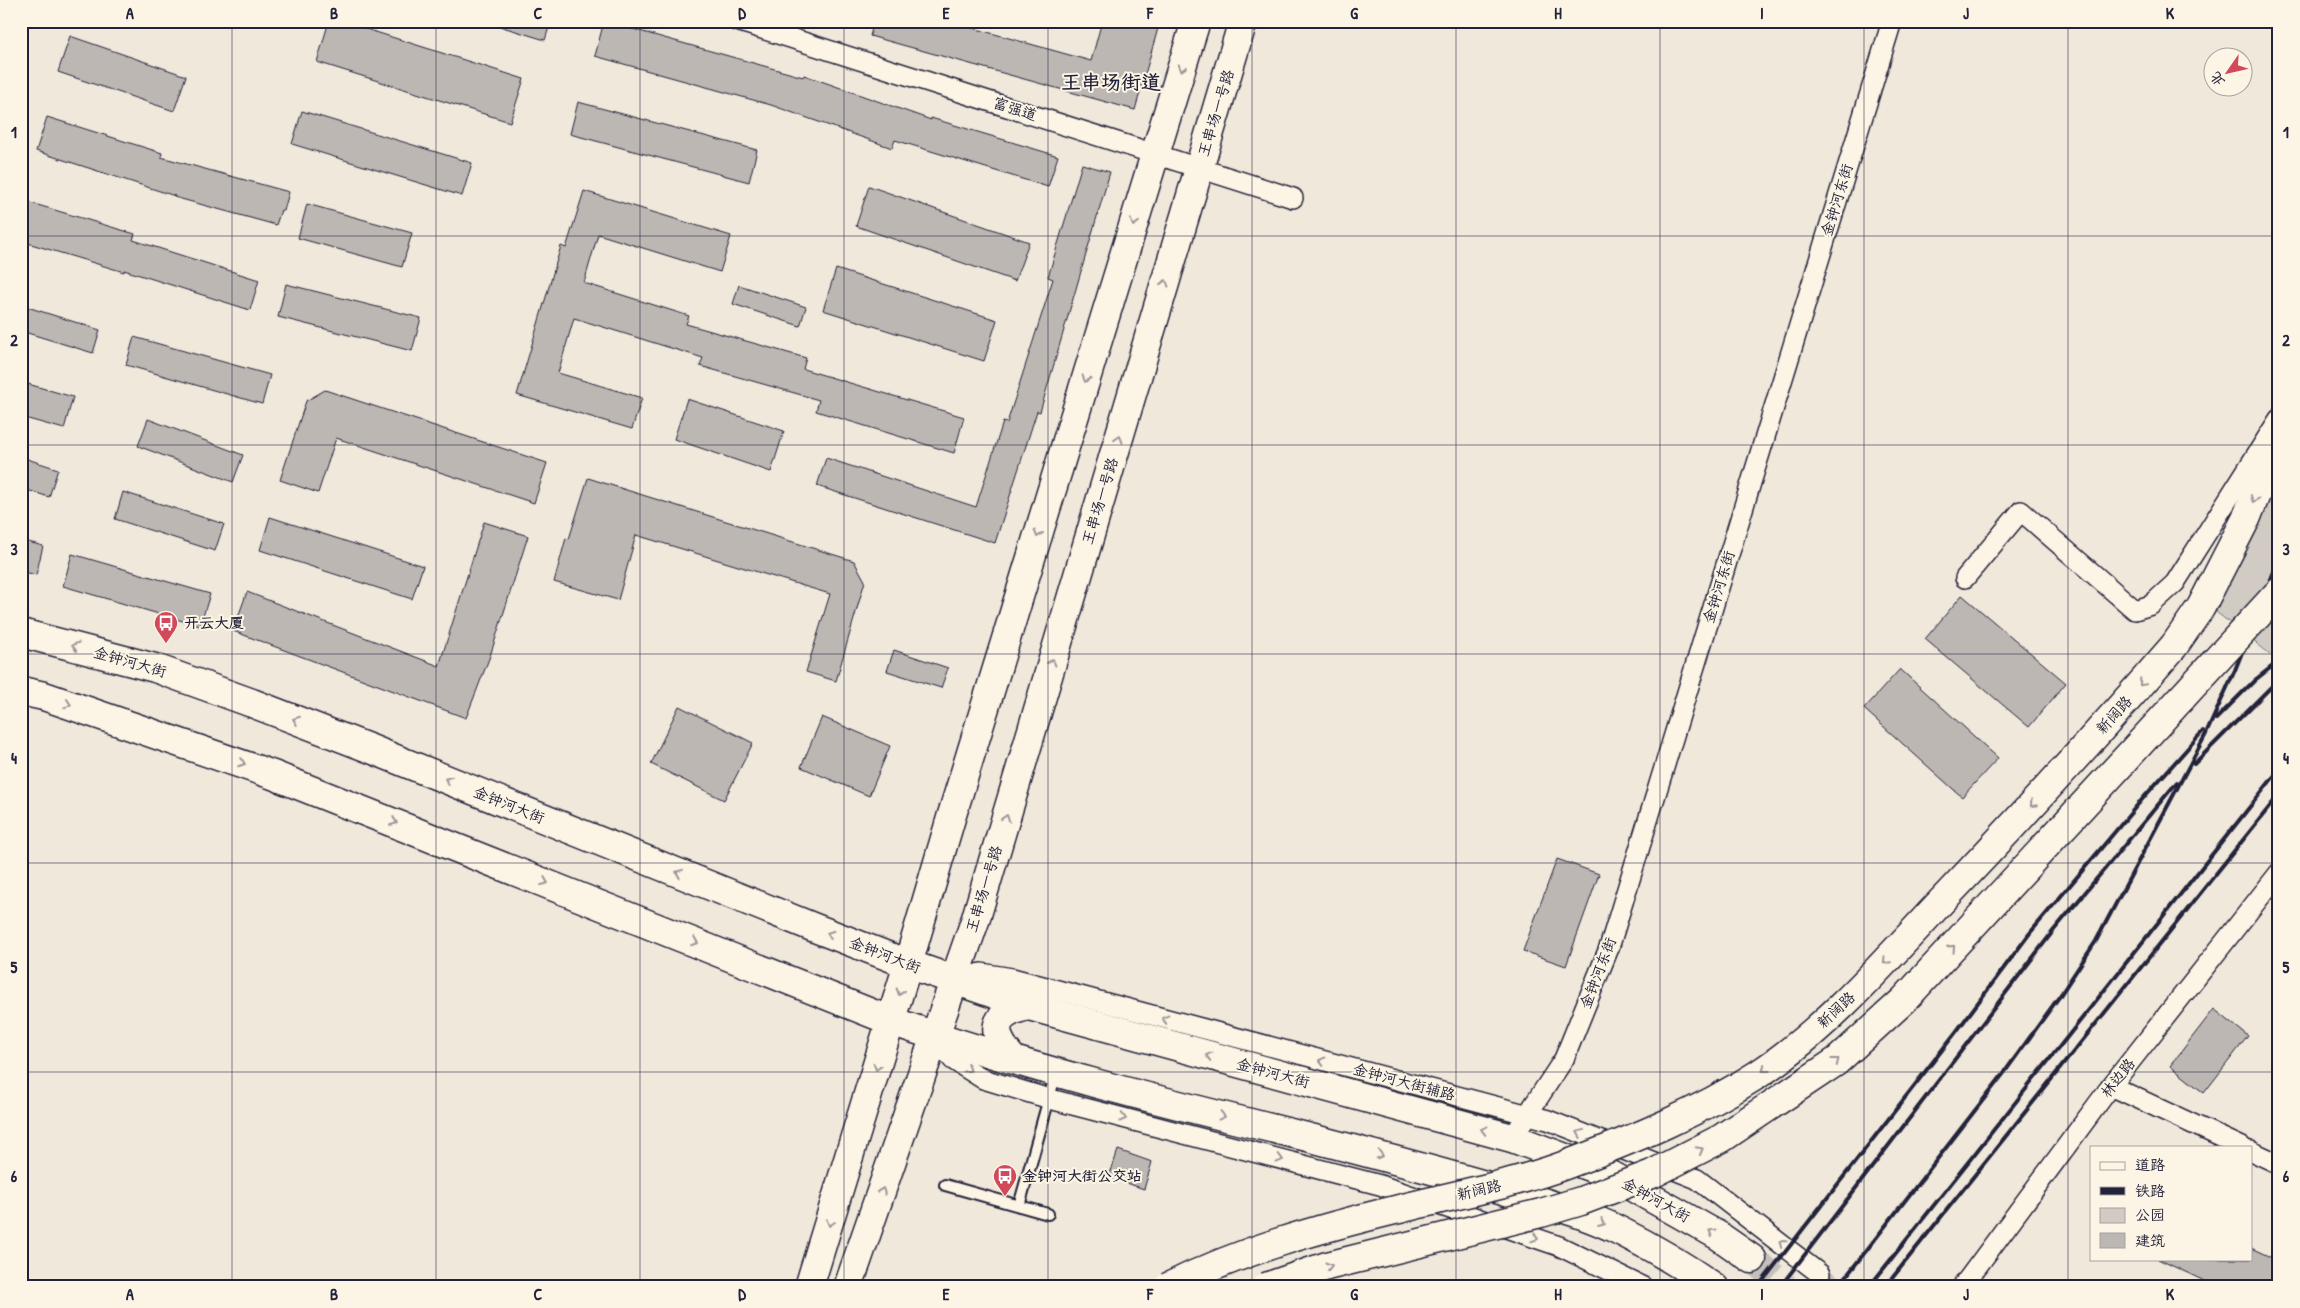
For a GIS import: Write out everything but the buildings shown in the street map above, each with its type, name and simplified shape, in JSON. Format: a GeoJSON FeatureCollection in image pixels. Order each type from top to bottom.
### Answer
{"type":"FeatureCollection","features":[{"type":"Feature","properties":{"kind":"main road"},"geometry":{"type":"LineString","coordinates":[[809,1287],[1196,21]]}},
{"type":"Feature","properties":{"kind":"main road","name":"王串场一号路"},"geometry":{"type":"LineString","coordinates":[[848,1287],[918,1090],[934,1036],[976,918],[1243,21]]}},
{"type":"Feature","properties":{"kind":"main road","name":"新阔路"},"geometry":{"type":"LineString","coordinates":[[1168,1287],[1206,1268],[1292,1237],[1394,1210],[1522,1180],[1565,1165],[1672,1123],[1759,1073],[1814,1030],[1868,980],[2106,725],[2174,646],[2201,607],[2242,528],[2279,437]]}},
{"type":"Feature","properties":{"kind":"main road"},"geometry":{"type":"LineString","coordinates":[[1266,1287],[1328,1266],[1541,1213],[1615,1189],[1652,1174],[1690,1155],[1748,1122],[1788,1095],[1837,1061],[1904,1000],[2279,592]]}},
{"type":"Feature","properties":{"kind":"main road","name":"金钟河大街"},"geometry":{"type":"LineString","coordinates":[[21,633],[156,668],[252,703],[371,748],[954,981],[1029,1006],[1512,1138],[1611,1175],[1719,1236],[1752,1260]]}},
{"type":"Feature","properties":{"kind":"main road"},"geometry":{"type":"LineString","coordinates":[[21,690],[169,738],[273,775],[891,1021],[934,1036],[1204,1112],[1428,1168],[1579,1213],[1628,1236],[1714,1287]]}},
{"type":"Feature","properties":{"kind":"main road"},"geometry":{"type":"LineString","coordinates":[[1013,1059],[1000,1042],[996,1028],[1001,1017],[1008,1012],[1029,1006]]}},
{"type":"Feature","properties":{"kind":"street","name":"富强道"},"geometry":{"type":"LineString","coordinates":[[737,21],[1293,198]]}},
{"type":"Feature","properties":{"kind":"street","name":"金钟河东街"},"geometry":{"type":"LineString","coordinates":[[1512,1138],[1564,1058],[1609,948],[1892,21]]}},
{"type":"Feature","properties":{"kind":"street"},"geometry":{"type":"LineString","coordinates":[[1966,578],[2021,511],[2135,610],[2151,604],[2175,583],[2279,419]]}},
{"type":"Feature","properties":{"kind":"street","name":"林边路"},"geometry":{"type":"LineString","coordinates":[[1962,1287],[2112,1086],[2279,873]]}},
{"type":"Feature","properties":{"kind":"street","name":"金钟河大街辅路"},"geometry":{"type":"LineString","coordinates":[[954,981],[981,973],[1012,978],[1527,1113],[1697,1179],[1820,1274]]}},
{"type":"Feature","properties":{"kind":"street"},"geometry":{"type":"LineString","coordinates":[[934,1036],[953,1060],[983,1079],[1050,1099],[1380,1185],[1559,1246],[1643,1287]]}},
{"type":"Feature","properties":{"kind":"street"},"geometry":{"type":"LineString","coordinates":[[2112,1086],[2240,1146]]}},
{"type":"Feature","properties":{"kind":"street"},"geometry":{"type":"LineString","coordinates":[[2252,1151],[2279,1164]]}},
{"type":"Feature","properties":{"kind":"lane"},"geometry":{"type":"LineString","coordinates":[[1018,1206],[1057,1072]]}},
{"type":"Feature","properties":{"kind":"lane"},"geometry":{"type":"LineString","coordinates":[[945,1184],[1048,1214]]}},
{"type":"Feature","properties":{"kind":"green space"},"geometry":{"type":"Polygon","coordinates":[[[2279,390],[2279,661],[2216,612],[2279,390]]]}},
{"type":"Feature","properties":{"kind":"tunnel"},"geometry":{"type":"LineString","coordinates":[[1752,1259],[1786,1287]]}},
{"type":"Feature","properties":{"kind":"tunnel"},"geometry":{"type":"LineString","coordinates":[[1820,1274],[1836,1287]]}},
{"type":"Feature","properties":{"kind":"railway"},"geometry":{"type":"LineString","coordinates":[[1838,1287],[2004,1073],[2059,997],[2096,941],[2206,734],[2235,670],[2279,559]]}},
{"type":"Feature","properties":{"kind":"railway"},"geometry":{"type":"LineString","coordinates":[[2216,719],[2255,680],[2279,661]]}},
{"type":"Feature","properties":{"kind":"railway"},"geometry":{"type":"LineString","coordinates":[[2194,764],[2279,679]]}},
{"type":"Feature","properties":{"kind":"railway"},"geometry":{"type":"LineString","coordinates":[[1758,1287],[1956,1032],[2030,933],[2145,796],[2203,731]]}},
{"type":"Feature","properties":{"kind":"railway"},"geometry":{"type":"LineString","coordinates":[[1869,1287],[2279,770]]}},
{"type":"Feature","properties":{"kind":"railway"},"geometry":{"type":"LineString","coordinates":[[1780,1287],[2054,930],[2177,782]]}},
{"type":"Feature","properties":{"kind":"railway"},"geometry":{"type":"LineString","coordinates":[[1885,1287],[2279,795]]}},
{"type":"Feature","properties":{"kind":"place","name":"开云大厦"},"geometry":{"type":"Point","coordinates":[166,644]}},
{"type":"Feature","properties":{"kind":"place","name":"金钟河大街公交站"},"geometry":{"type":"Point","coordinates":[1005,1197]}},
{"type":"Feature","properties":{"kind":"district","name":"王串场街道"},"geometry":{"type":"Point","coordinates":[1111,82]}}]}
